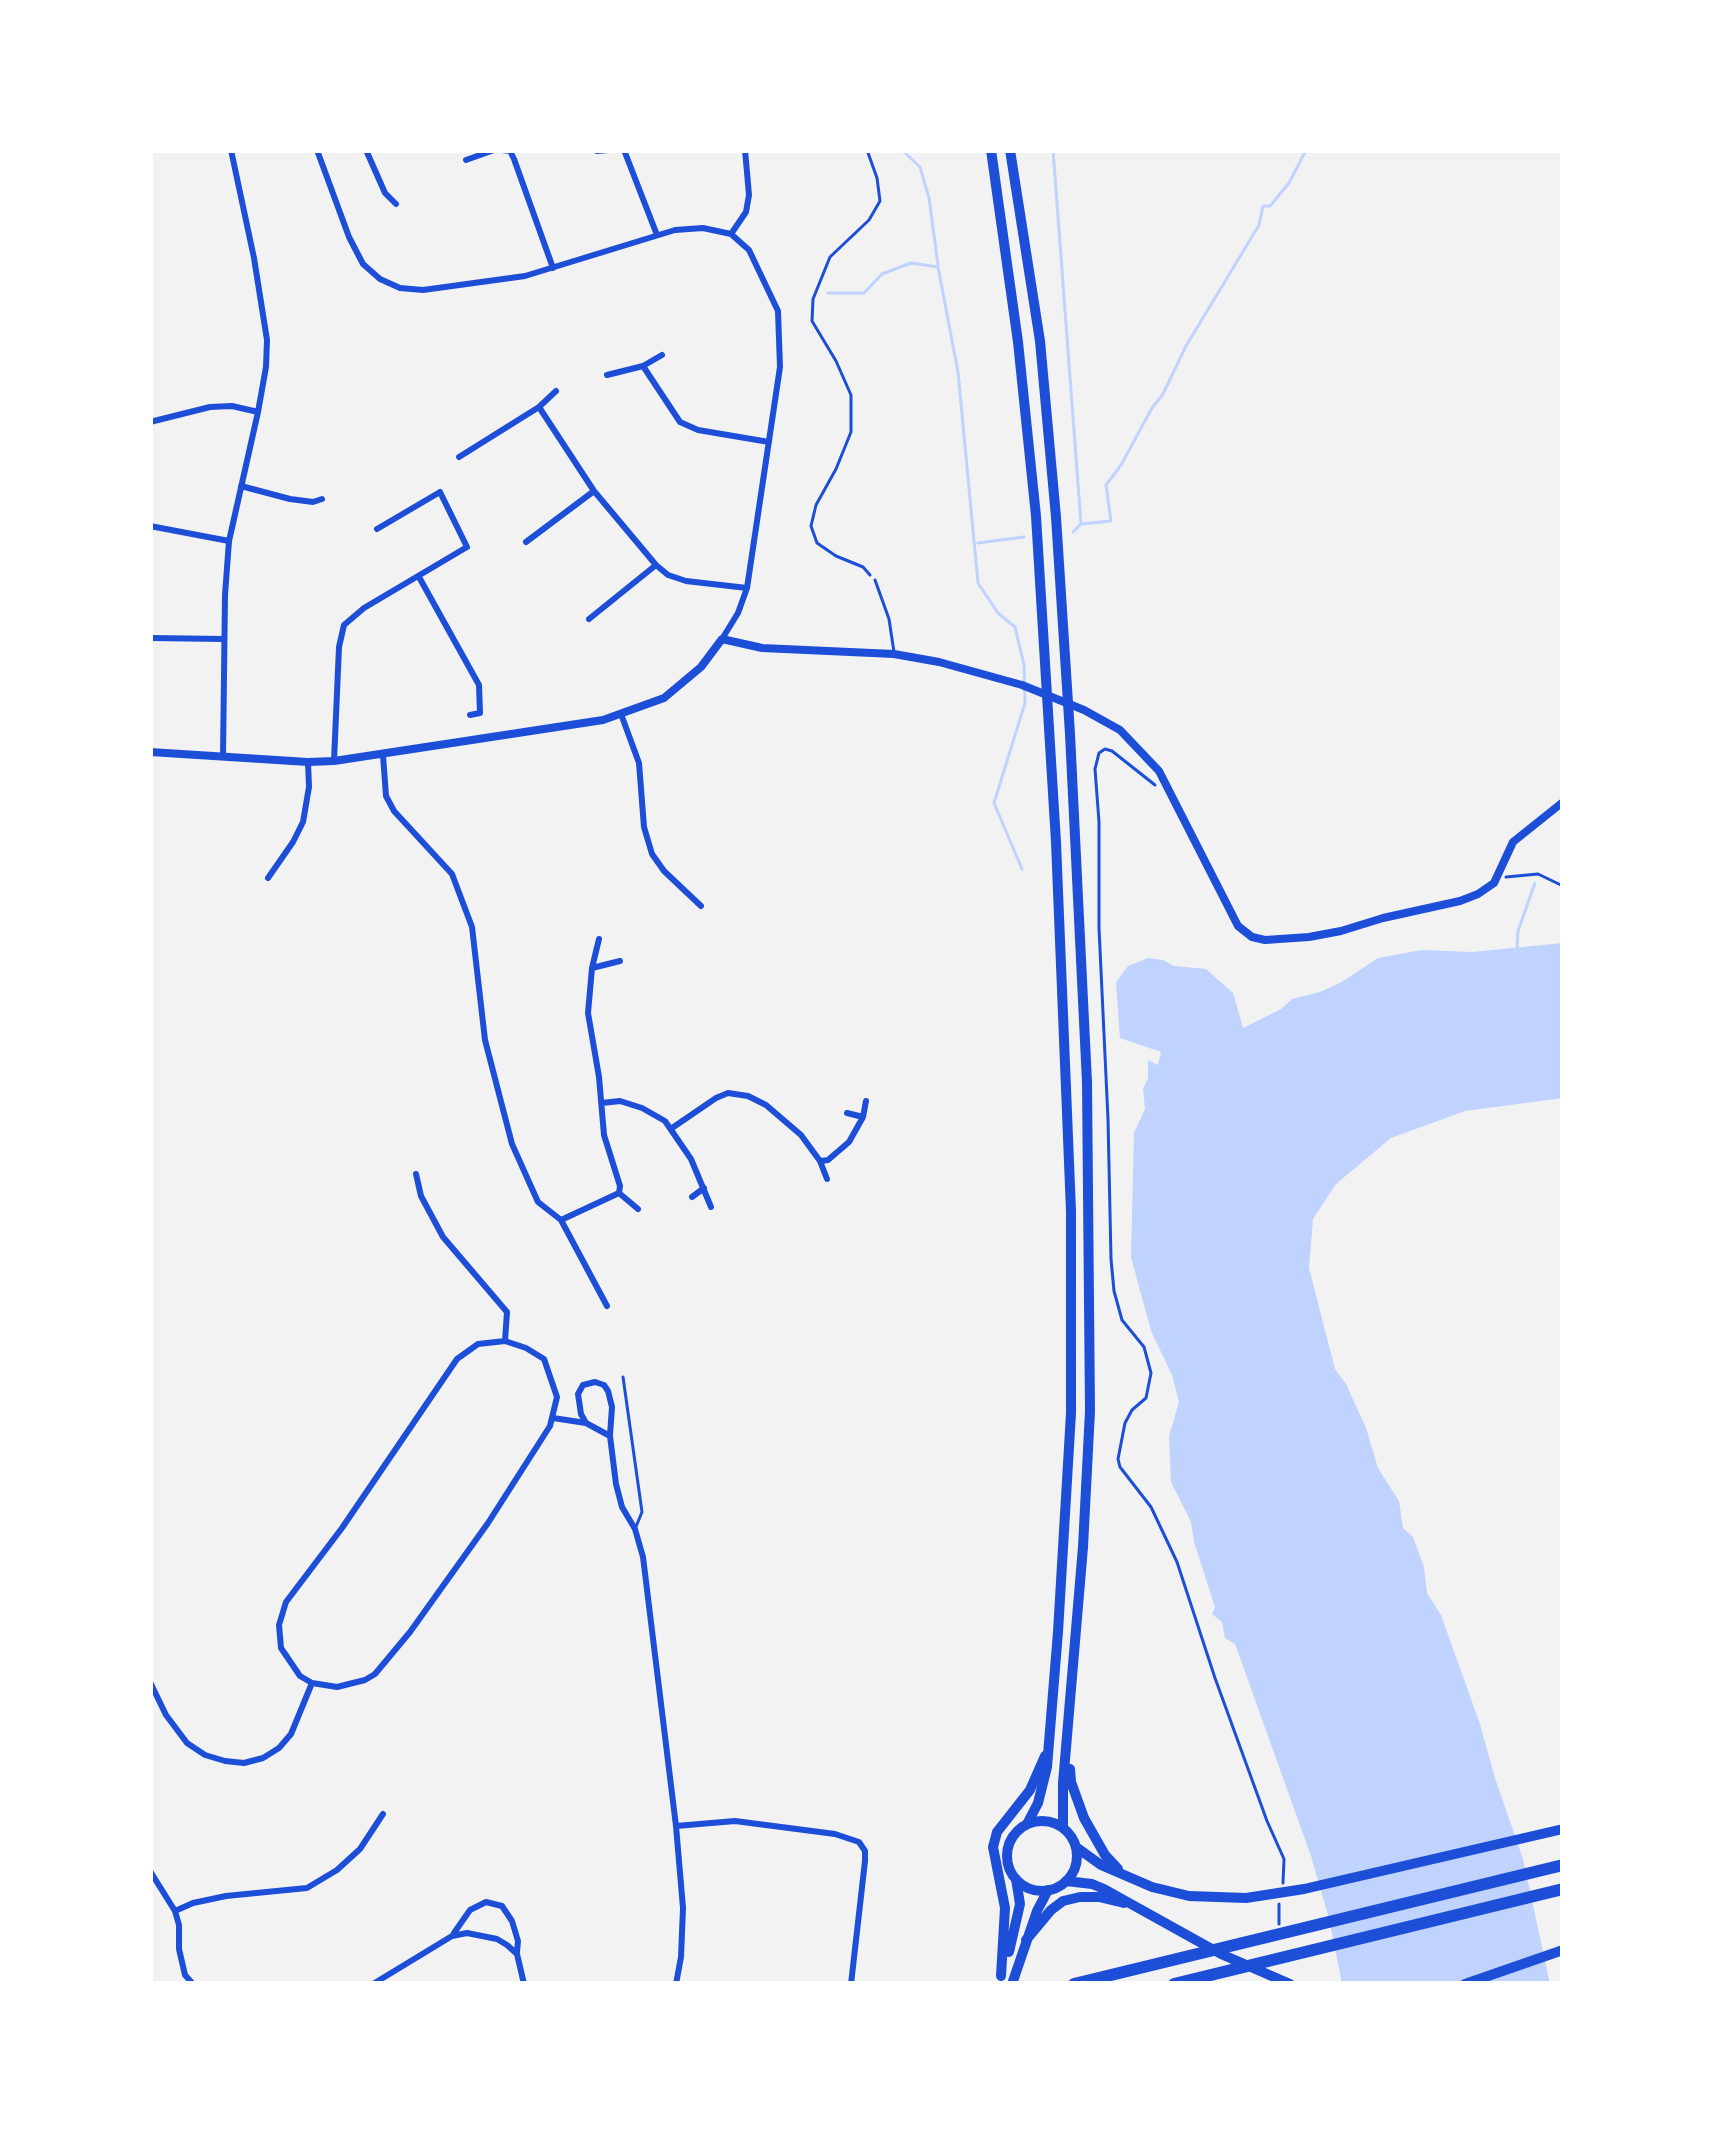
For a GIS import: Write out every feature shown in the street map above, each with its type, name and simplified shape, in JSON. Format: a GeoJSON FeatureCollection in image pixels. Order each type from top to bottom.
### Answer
{"type":"FeatureCollection","features":[{"type":"Feature","properties":{"kind":"highway"},"geometry":{"type":"LineString","coordinates":[[1074,1984],[1563,1865]]}},
{"type":"Feature","properties":{"kind":"highway"},"geometry":{"type":"LineString","coordinates":[[1174,1984],[1563,1889]]}},
{"type":"Feature","properties":{"kind":"main road"},"geometry":{"type":"LineString","coordinates":[[991,150],[1036,516],[1056,842],[1070,1210],[1070,1413],[1058,1632],[1043,1786],[1028,1824]]}},
{"type":"Feature","properties":{"kind":"main road"},"geometry":{"type":"LineString","coordinates":[[1010,150],[1040,341],[1056,517],[1087,1082],[1090,1411],[1063,1828]]}},
{"type":"Feature","properties":{"kind":"main road"},"geometry":{"type":"LineString","coordinates":[[1068,1742],[1076,1801],[1106,1856],[1126,1877]]}},
{"type":"Feature","properties":{"kind":"main road"},"geometry":{"type":"LineString","coordinates":[[1004,1981],[1005,1908],[993,1847],[998,1832],[1030,1790],[1048,1751]]}},
{"type":"Feature","properties":{"kind":"main road"},"geometry":{"type":"LineString","coordinates":[[1004,1981],[1020,1904],[1008,1862],[1009,1844],[1028,1824],[1046,1821],[1063,1828],[1076,1847],[1126,1877],[1152,1887],[1218,1899],[1274,1895],[1563,1829]]}},
{"type":"Feature","properties":{"kind":"main road"},"geometry":{"type":"LineString","coordinates":[[1016,1879],[1031,1888],[1048,1890],[1066,1881],[1076,1866],[1076,1847]]}},
{"type":"Feature","properties":{"kind":"main road"},"geometry":{"type":"LineString","coordinates":[[1066,1881],[1092,1885],[1221,1954],[1291,1984]]}},
{"type":"Feature","properties":{"kind":"main road"},"geometry":{"type":"LineString","coordinates":[[1004,1981],[1048,1890]]}},
{"type":"Feature","properties":{"kind":"main road"},"geometry":{"type":"LineString","coordinates":[[1026,1940],[1064,1901],[1099,1897],[1130,1905]]}},
{"type":"Feature","properties":{"kind":"main road"},"geometry":{"type":"LineString","coordinates":[[1465,1984],[1563,1950]]}},
{"type":"Feature","properties":{"kind":"street"},"geometry":{"type":"LineString","coordinates":[[223,757],[229,541],[266,368],[265,319],[230,150]]}},
{"type":"Feature","properties":{"kind":"street"},"geometry":{"type":"LineString","coordinates":[[150,752],[334,761],[621,715],[664,698],[701,667],[738,613],[747,587],[780,368],[778,311],[749,250],[731,235],[703,228],[675,230],[525,276],[423,290],[400,288],[363,264],[317,150]]}},
{"type":"Feature","properties":{"kind":"street"},"geometry":{"type":"LineString","coordinates":[[366,150],[385,194],[396,204]]}},
{"type":"Feature","properties":{"kind":"street"},"geometry":{"type":"LineString","coordinates":[[466,160],[504,150],[553,268]]}},
{"type":"Feature","properties":{"kind":"street"},"geometry":{"type":"LineString","coordinates":[[597,151],[608,150]]}},
{"type":"Feature","properties":{"kind":"street"},"geometry":{"type":"LineString","coordinates":[[624,150],[657,236]]}},
{"type":"Feature","properties":{"kind":"street"},"geometry":{"type":"LineString","coordinates":[[731,235],[746,212],[745,150]]}},
{"type":"Feature","properties":{"kind":"street"},"geometry":{"type":"LineString","coordinates":[[607,375],[644,367],[662,355]]}},
{"type":"Feature","properties":{"kind":"street"},"geometry":{"type":"LineString","coordinates":[[644,367],[680,422],[698,430],[770,442]]}},
{"type":"Feature","properties":{"kind":"street"},"geometry":{"type":"LineString","coordinates":[[459,457],[556,392]]}},
{"type":"Feature","properties":{"kind":"street"},"geometry":{"type":"LineString","coordinates":[[150,422],[210,407],[258,412]]}},
{"type":"Feature","properties":{"kind":"street"},"geometry":{"type":"LineString","coordinates":[[539,407],[594,491],[656,565],[686,581],[747,587]]}},
{"type":"Feature","properties":{"kind":"street"},"geometry":{"type":"LineString","coordinates":[[241,486],[290,500],[322,499]]}},
{"type":"Feature","properties":{"kind":"street"},"geometry":{"type":"LineString","coordinates":[[526,542],[594,491]]}},
{"type":"Feature","properties":{"kind":"street"},"geometry":{"type":"LineString","coordinates":[[334,761],[344,625],[364,608],[467,548],[440,492],[377,529]]}},
{"type":"Feature","properties":{"kind":"street"},"geometry":{"type":"LineString","coordinates":[[150,526],[229,541]]}},
{"type":"Feature","properties":{"kind":"street"},"geometry":{"type":"LineString","coordinates":[[589,619],[656,565]]}},
{"type":"Feature","properties":{"kind":"street"},"geometry":{"type":"LineString","coordinates":[[419,577],[478,685],[480,713],[470,715]]}},
{"type":"Feature","properties":{"kind":"street"},"geometry":{"type":"LineString","coordinates":[[150,638],[224,639]]}},
{"type":"Feature","properties":{"kind":"street"},"geometry":{"type":"LineString","coordinates":[[722,639],[762,648],[894,654],[982,673],[1106,720],[1159,771],[1238,926],[1252,938],[1296,939],[1341,931],[1478,894],[1494,883],[1514,842],[1563,802]]}},
{"type":"Feature","properties":{"kind":"street"},"geometry":{"type":"LineString","coordinates":[[621,715],[639,764],[644,827],[652,854],[701,906]]}},
{"type":"Feature","properties":{"kind":"street"},"geometry":{"type":"LineString","coordinates":[[383,755],[384,782],[392,807],[452,874],[464,902],[472,927],[485,1040],[512,1144],[538,1202],[561,1220],[607,1306]]}},
{"type":"Feature","properties":{"kind":"street"},"geometry":{"type":"LineString","coordinates":[[268,878],[303,822],[308,762]]}},
{"type":"Feature","properties":{"kind":"street"},"geometry":{"type":"LineString","coordinates":[[599,939],[588,1013],[604,1136],[619,1178],[619,1193],[638,1209]]}},
{"type":"Feature","properties":{"kind":"street"},"geometry":{"type":"LineString","coordinates":[[592,968],[620,961]]}},
{"type":"Feature","properties":{"kind":"street"},"geometry":{"type":"LineString","coordinates":[[672,1128],[716,1098],[748,1096],[784,1118],[820,1161],[827,1179]]}},
{"type":"Feature","properties":{"kind":"street"},"geometry":{"type":"LineString","coordinates":[[602,1103],[620,1100],[665,1121],[692,1159],[711,1207]]}},
{"type":"Feature","properties":{"kind":"street"},"geometry":{"type":"LineString","coordinates":[[820,1161],[849,1142],[866,1101]]}},
{"type":"Feature","properties":{"kind":"street"},"geometry":{"type":"LineString","coordinates":[[847,1113],[863,1117]]}},
{"type":"Feature","properties":{"kind":"street"},"geometry":{"type":"LineString","coordinates":[[416,1174],[421,1196],[442,1237],[507,1312],[505,1341]]}},
{"type":"Feature","properties":{"kind":"street"},"geometry":{"type":"LineString","coordinates":[[692,1197],[704,1188]]}},
{"type":"Feature","properties":{"kind":"street"},"geometry":{"type":"LineString","coordinates":[[561,1220],[619,1193]]}},
{"type":"Feature","properties":{"kind":"street"},"geometry":{"type":"LineString","coordinates":[[505,1341],[544,1360],[557,1396],[545,1435],[488,1523],[375,1674],[352,1685],[312,1684],[300,1676],[281,1648],[279,1624],[286,1602],[457,1359],[478,1344],[505,1341]]}},
{"type":"Feature","properties":{"kind":"street"},"geometry":{"type":"LineString","coordinates":[[586,1424],[578,1394],[584,1385],[595,1382],[608,1391],[616,1484],[644,1557],[683,1908],[676,1984]]}},
{"type":"Feature","properties":{"kind":"street"},"geometry":{"type":"LineString","coordinates":[[553,1418],[586,1424],[610,1436]]}},
{"type":"Feature","properties":{"kind":"street"},"geometry":{"type":"LineString","coordinates":[[150,1682],[166,1715],[188,1743],[205,1755],[244,1762],[279,1748],[291,1734],[312,1684]]}},
{"type":"Feature","properties":{"kind":"street"},"geometry":{"type":"LineString","coordinates":[[175,1911],[226,1896],[307,1888],[360,1849],[383,1814]]}},
{"type":"Feature","properties":{"kind":"street"},"geometry":{"type":"LineString","coordinates":[[676,1826],[735,1821],[835,1834],[859,1842],[866,1861],[851,1984]]}},
{"type":"Feature","properties":{"kind":"street"},"geometry":{"type":"LineString","coordinates":[[150,1871],[175,1911],[185,1975],[193,1984]]}},
{"type":"Feature","properties":{"kind":"street"},"geometry":{"type":"LineString","coordinates":[[452,1936],[470,1910],[486,1902],[502,1906],[518,1941],[524,1984]]}},
{"type":"Feature","properties":{"kind":"street"},"geometry":{"type":"LineString","coordinates":[[373,1984],[452,1936],[466,1933],[497,1939],[517,1954]]}},
{"type":"Feature","properties":{"kind":"lane"},"geometry":{"type":"LineString","coordinates":[[874,580],[889,620],[894,654]]}},
{"type":"Feature","properties":{"kind":"lane"},"geometry":{"type":"LineString","coordinates":[[623,1377],[643,1512],[635,1529]]}},
{"type":"Feature","properties":{"kind":"path"},"geometry":{"type":"LineString","coordinates":[[866,150],[880,201],[869,220],[830,257],[813,298],[812,321],[851,395],[851,432],[816,505],[811,526],[817,543],[863,567],[874,580]]}},
{"type":"Feature","properties":{"kind":"path"},"geometry":{"type":"LineString","coordinates":[[1163,793],[1112,751],[1099,754],[1095,769],[1111,1259],[1122,1320],[1144,1347],[1151,1373],[1146,1398],[1125,1423],[1118,1459],[1151,1507],[1177,1562],[1202,1644],[1284,1858],[1277,1914]]}},
{"type":"Feature","properties":{"kind":"path"},"geometry":{"type":"LineString","coordinates":[[1506,877],[1538,874],[1563,886]]}},
{"type":"Feature","properties":{"kind":"water"},"geometry":{"type":"Polygon","coordinates":[[[1563,943],[1563,1098],[1465,1111],[1391,1138],[1336,1184],[1313,1219],[1309,1268],[1335,1369],[1366,1428],[1378,1468],[1399,1501],[1403,1528],[1413,1537],[1427,1593],[1441,1615],[1480,1724],[1523,1859],[1550,1984],[1342,1984],[1311,1856],[1235,1644],[1225,1638],[1222,1622],[1212,1614],[1215,1607],[1191,1522],[1171,1482],[1169,1436],[1179,1402],[1151,1331],[1131,1257],[1134,1133],[1145,1109],[1148,1060],[1158,1065],[1161,1052],[1120,1038],[1116,982],[1128,966],[1148,958],[1206,969],[1233,993],[1243,1028],[1292,999],[1340,983],[1378,958],[1422,950],[1472,952],[1563,943]]]}},
{"type":"Feature","properties":{"kind":"waterway"},"geometry":{"type":"LineString","coordinates":[[902,150],[920,167],[938,265]]}},
{"type":"Feature","properties":{"kind":"waterway"},"geometry":{"type":"LineString","coordinates":[[1053,150],[1081,524]]}},
{"type":"Feature","properties":{"kind":"waterway"},"geometry":{"type":"LineString","coordinates":[[1073,532],[1081,524],[1111,521],[1106,485],[1259,225],[1263,206],[1270,206],[1289,183],[1306,150]]}},
{"type":"Feature","properties":{"kind":"waterway"},"geometry":{"type":"LineString","coordinates":[[828,293],[864,293],[882,274],[911,263],[938,267],[958,372],[978,583],[998,613],[1015,627],[1024,665],[1025,703],[994,803],[1022,869]]}},
{"type":"Feature","properties":{"kind":"waterway"},"geometry":{"type":"LineString","coordinates":[[978,543],[1024,537]]}},
{"type":"Feature","properties":{"kind":"waterway"},"geometry":{"type":"LineString","coordinates":[[1517,950],[1518,931],[1535,883]]}}]}
